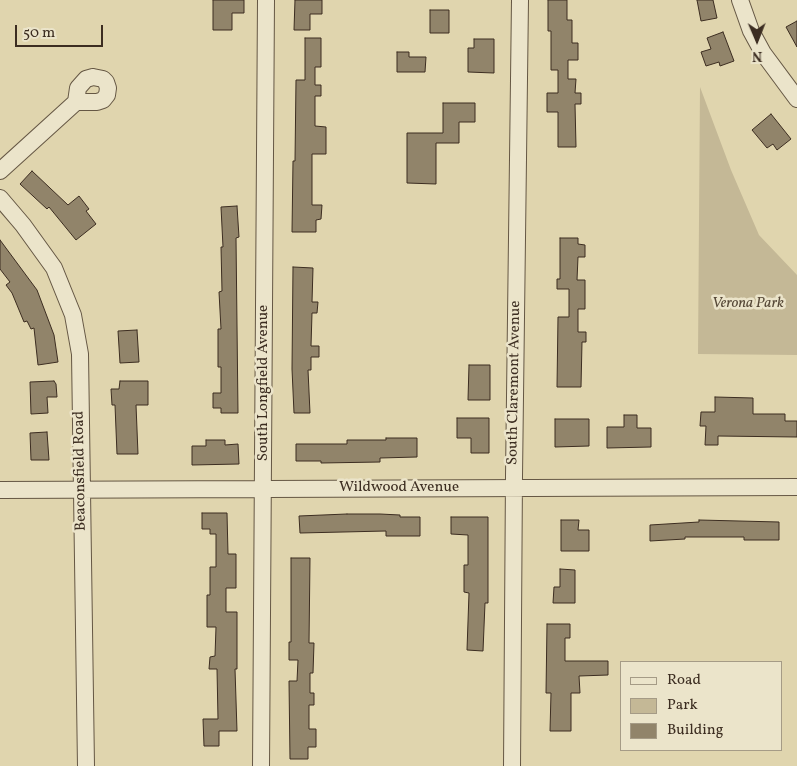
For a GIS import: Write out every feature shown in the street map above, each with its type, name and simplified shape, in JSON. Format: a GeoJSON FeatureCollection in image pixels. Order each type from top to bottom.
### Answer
{"type":"FeatureCollection","features":[{"type":"Feature","properties":{"kind":"street","name":"South Longfield Avenue"},"geometry":{"type":"LineString","coordinates":[[261,766],[266,0]]}},
{"type":"Feature","properties":{"kind":"street","name":"South Claremont Avenue"},"geometry":{"type":"LineString","coordinates":[[512,766],[520,0]]}},
{"type":"Feature","properties":{"kind":"street"},"geometry":{"type":"LineString","coordinates":[[740,0],[751,31],[763,53],[797,99]]}},
{"type":"Feature","properties":{"kind":"street"},"geometry":{"type":"LineString","coordinates":[[0,171],[76,102]]}},
{"type":"Feature","properties":{"kind":"street","name":"Beaconsfield Road"},"geometry":{"type":"LineString","coordinates":[[0,198],[49,259],[66,296],[80,354],[86,766]]}},
{"type":"Feature","properties":{"kind":"street","name":"Wildwood Avenue"},"geometry":{"type":"LineString","coordinates":[[0,490],[797,487]]}},
{"type":"Feature","properties":{"kind":"green space","name":"Verona Park"},"geometry":{"type":"Polygon","coordinates":[[[700,87],[731,170],[759,235],[797,275],[797,355],[698,354],[700,87]]]}},
{"type":"Feature","properties":{"kind":"building"},"geometry":{"type":"Polygon","coordinates":[[[213,0],[244,0],[244,13],[232,13],[232,30],[213,30],[213,0]]]}},
{"type":"Feature","properties":{"kind":"building"},"geometry":{"type":"Polygon","coordinates":[[[295,0],[322,0],[322,14],[310,14],[310,30],[294,30],[295,0]]]}},
{"type":"Feature","properties":{"kind":"building"},"geometry":{"type":"Polygon","coordinates":[[[548,0],[567,0],[567,20],[572,20],[572,43],[578,43],[578,60],[568,60],[568,79],[576,79],[575,93],[581,93],[581,104],[575,104],[576,147],[558,147],[558,112],[547,112],[547,93],[558,93],[558,70],[551,70],[551,31],[548,31],[548,0]]]}},
{"type":"Feature","properties":{"kind":"building"},"geometry":{"type":"Polygon","coordinates":[[[697,0],[713,0],[717,18],[701,21],[697,0]]]}},
{"type":"Feature","properties":{"kind":"building"},"geometry":{"type":"Polygon","coordinates":[[[430,10],[449,10],[449,33],[430,33],[430,10]]]}},
{"type":"Feature","properties":{"kind":"building"},"geometry":{"type":"Polygon","coordinates":[[[797,21],[797,47],[786,27],[797,21]]]}},
{"type":"Feature","properties":{"kind":"building"},"geometry":{"type":"Polygon","coordinates":[[[723,32],[734,61],[720,66],[719,62],[706,66],[701,52],[711,49],[707,38],[723,32]]]}},
{"type":"Feature","properties":{"kind":"building"},"geometry":{"type":"Polygon","coordinates":[[[305,38],[321,38],[321,67],[315,67],[315,85],[321,85],[321,96],[315,96],[315,126],[326,127],[326,154],[312,154],[312,205],[322,205],[321,219],[316,220],[316,232],[292,232],[296,80],[305,80],[305,38]]]}},
{"type":"Feature","properties":{"kind":"building"},"geometry":{"type":"Polygon","coordinates":[[[474,39],[494,39],[494,73],[468,72],[468,48],[474,48],[474,39]]]}},
{"type":"Feature","properties":{"kind":"building"},"geometry":{"type":"Polygon","coordinates":[[[397,52],[409,52],[409,57],[426,57],[425,72],[397,72],[397,52]]]}},
{"type":"Feature","properties":{"kind":"building"},"geometry":{"type":"Polygon","coordinates":[[[443,103],[475,103],[475,122],[459,122],[459,143],[436,143],[436,184],[407,183],[407,133],[443,133],[443,103]]]}},
{"type":"Feature","properties":{"kind":"building"},"geometry":{"type":"Polygon","coordinates":[[[771,114],[791,139],[777,150],[773,144],[767,148],[752,130],[771,114]]]}},
{"type":"Feature","properties":{"kind":"building"},"geometry":{"type":"Polygon","coordinates":[[[32,171],[68,205],[79,196],[89,209],[86,211],[96,224],[76,240],[49,207],[47,209],[20,184],[32,171]]]}},
{"type":"Feature","properties":{"kind":"building"},"geometry":{"type":"Polygon","coordinates":[[[237,206],[239,237],[236,238],[238,413],[221,413],[221,408],[213,408],[213,393],[221,393],[221,367],[218,367],[218,329],[221,329],[219,292],[222,291],[221,247],[223,247],[221,207],[237,206]]]}},
{"type":"Feature","properties":{"kind":"building"},"geometry":{"type":"Polygon","coordinates":[[[560,238],[578,238],[578,244],[585,245],[585,257],[578,257],[577,280],[585,280],[585,309],[578,309],[578,332],[586,332],[586,342],[582,342],[581,387],[557,387],[558,317],[569,317],[569,289],[557,289],[557,279],[560,279],[560,238]]]}},
{"type":"Feature","properties":{"kind":"building"},"geometry":{"type":"Polygon","coordinates":[[[0,240],[37,290],[54,335],[58,362],[38,365],[34,328],[31,329],[27,321],[24,322],[12,293],[6,285],[10,282],[0,269],[0,240]]]}},
{"type":"Feature","properties":{"kind":"building"},"geometry":{"type":"Polygon","coordinates":[[[293,267],[313,268],[312,302],[318,302],[317,313],[312,313],[311,346],[319,346],[319,357],[311,357],[311,370],[308,370],[310,413],[294,413],[292,369],[293,267]]]}},
{"type":"Feature","properties":{"kind":"building"},"geometry":{"type":"Polygon","coordinates":[[[137,330],[139,362],[120,363],[118,331],[137,330]]]}},
{"type":"Feature","properties":{"kind":"building"},"geometry":{"type":"Polygon","coordinates":[[[469,365],[490,365],[490,400],[468,400],[469,365]]]}},
{"type":"Feature","properties":{"kind":"building"},"geometry":{"type":"Polygon","coordinates":[[[54,381],[57,397],[47,397],[48,413],[31,414],[30,382],[54,381]]]}},
{"type":"Feature","properties":{"kind":"building"},"geometry":{"type":"Polygon","coordinates":[[[120,381],[148,381],[148,405],[136,405],[138,454],[117,454],[115,405],[112,405],[111,389],[119,389],[120,381]]]}},
{"type":"Feature","properties":{"kind":"building"},"geometry":{"type":"Polygon","coordinates":[[[715,397],[753,398],[753,414],[785,414],[785,421],[797,421],[797,437],[718,436],[718,445],[705,445],[706,426],[700,426],[701,412],[715,412],[715,397]]]}},
{"type":"Feature","properties":{"kind":"building"},"geometry":{"type":"Polygon","coordinates":[[[624,415],[637,415],[637,428],[651,428],[651,447],[607,448],[607,427],[624,427],[624,415]]]}},
{"type":"Feature","properties":{"kind":"building"},"geometry":{"type":"Polygon","coordinates":[[[457,418],[489,418],[489,453],[471,453],[471,438],[457,438],[457,418]]]}},
{"type":"Feature","properties":{"kind":"building"},"geometry":{"type":"Polygon","coordinates":[[[555,419],[589,419],[589,446],[555,447],[555,419]]]}},
{"type":"Feature","properties":{"kind":"building"},"geometry":{"type":"Polygon","coordinates":[[[47,432],[49,460],[31,460],[30,433],[47,432]]]}},
{"type":"Feature","properties":{"kind":"building"},"geometry":{"type":"Polygon","coordinates":[[[386,438],[417,438],[417,457],[380,458],[380,462],[321,463],[321,461],[296,461],[296,444],[347,444],[347,440],[386,440],[386,438]]]}},
{"type":"Feature","properties":{"kind":"building"},"geometry":{"type":"Polygon","coordinates":[[[206,440],[225,440],[225,445],[238,444],[239,464],[192,465],[192,446],[206,446],[206,440]]]}},
{"type":"Feature","properties":{"kind":"building"},"geometry":{"type":"Polygon","coordinates":[[[202,513],[227,513],[228,554],[236,554],[236,588],[226,588],[226,612],[237,612],[237,669],[235,669],[237,731],[219,731],[219,746],[204,746],[203,719],[218,719],[217,669],[209,669],[210,657],[215,656],[216,627],[207,627],[207,595],[210,595],[210,567],[216,567],[216,534],[210,534],[210,529],[202,529],[202,513]]]}},
{"type":"Feature","properties":{"kind":"building"},"geometry":{"type":"Polygon","coordinates":[[[347,514],[420,517],[420,536],[386,536],[386,531],[300,533],[299,516],[347,514]]]}},
{"type":"Feature","properties":{"kind":"building"},"geometry":{"type":"Polygon","coordinates":[[[451,517],[488,517],[488,603],[485,603],[483,651],[467,650],[469,593],[464,592],[464,565],[468,565],[468,535],[451,534],[451,517]]]}},
{"type":"Feature","properties":{"kind":"building"},"geometry":{"type":"Polygon","coordinates":[[[561,520],[579,520],[578,530],[589,530],[589,551],[561,551],[561,520]]]}},
{"type":"Feature","properties":{"kind":"building"},"geometry":{"type":"Polygon","coordinates":[[[699,520],[779,522],[779,540],[744,540],[744,537],[685,537],[685,539],[650,541],[650,525],[699,522],[699,520]]]}},
{"type":"Feature","properties":{"kind":"building"},"geometry":{"type":"Polygon","coordinates":[[[291,558],[310,558],[309,643],[314,643],[313,673],[310,673],[310,693],[314,693],[314,705],[309,705],[309,729],[316,729],[316,747],[308,747],[308,759],[290,759],[289,681],[297,681],[298,660],[289,660],[289,642],[291,642],[291,558]]]}},
{"type":"Feature","properties":{"kind":"building"},"geometry":{"type":"Polygon","coordinates":[[[560,569],[575,570],[575,603],[553,603],[554,587],[560,587],[560,569]]]}},
{"type":"Feature","properties":{"kind":"building"},"geometry":{"type":"Polygon","coordinates":[[[547,624],[570,624],[570,638],[565,638],[565,661],[608,661],[608,675],[579,676],[580,693],[571,693],[571,731],[550,731],[551,693],[546,693],[547,624]]]}}]}
